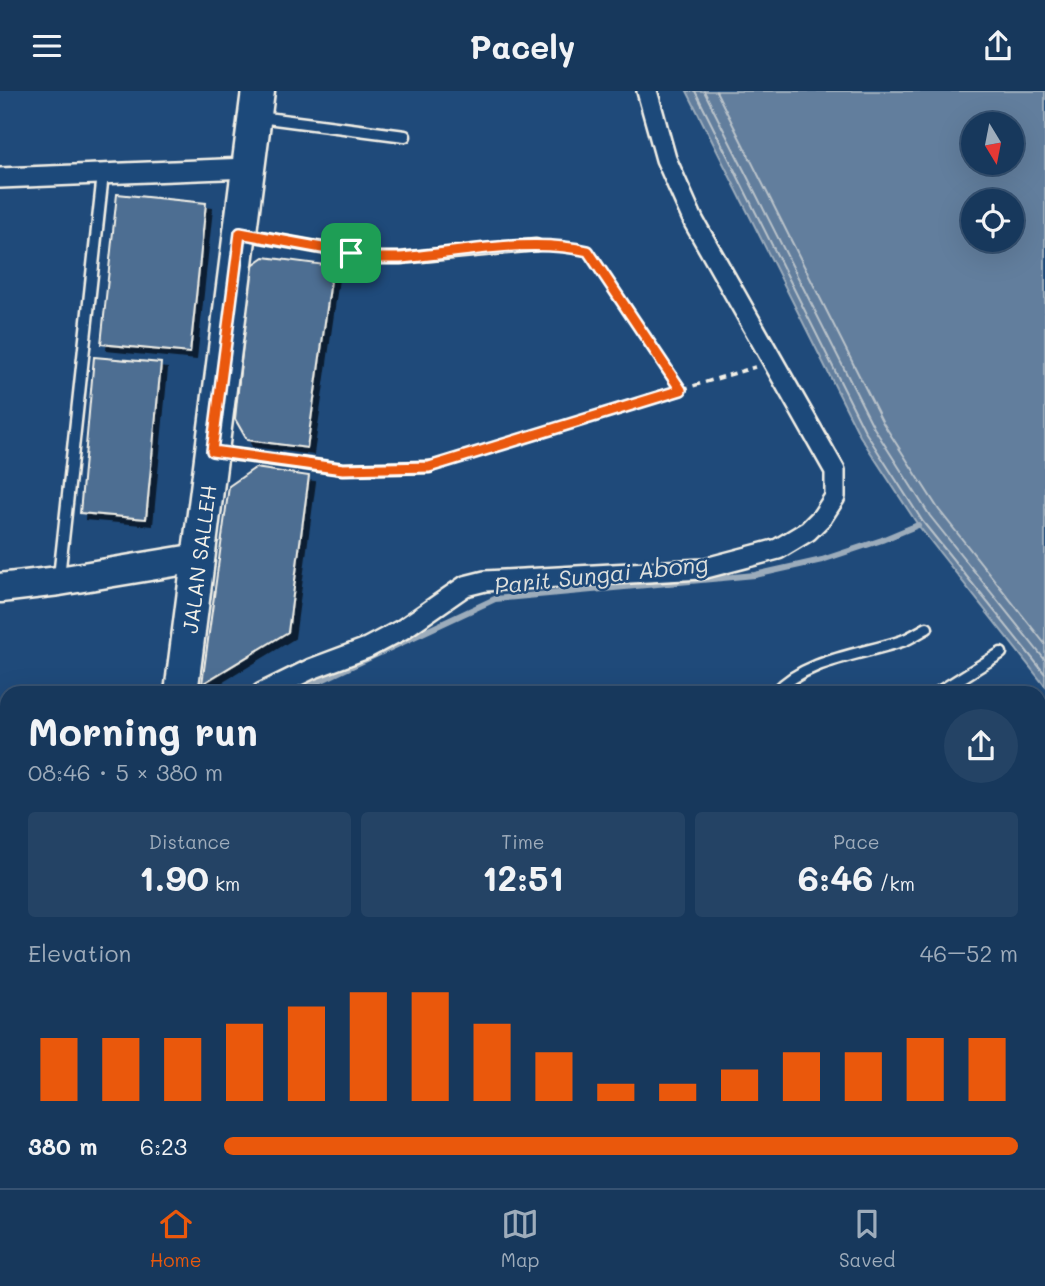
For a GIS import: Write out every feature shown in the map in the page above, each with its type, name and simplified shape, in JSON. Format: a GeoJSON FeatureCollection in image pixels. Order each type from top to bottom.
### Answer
{"type":"FeatureCollection","features":[{"type":"Feature","properties":{"kind":"main road","name":"JALAN SALLEH"},"geometry":{"type":"LineString","coordinates":[[182,686],[256,104]]}},
{"type":"Feature","properties":{"kind":"street"},"geometry":{"type":"LineString","coordinates":[[276,686],[311,669],[367,648],[403,629],[465,586],[485,581],[702,569],[778,549],[808,531],[822,517],[835,497],[835,471],[694,222],[666,159],[647,91]]}},
{"type":"Feature","properties":{"kind":"street"},"geometry":{"type":"LineString","coordinates":[[0,178],[248,168]]}},
{"type":"Feature","properties":{"kind":"street"},"geometry":{"type":"LineString","coordinates":[[0,588],[59,582],[198,558]]}},
{"type":"Feature","properties":{"kind":"lane"},"geometry":{"type":"LineString","coordinates":[[256,104],[405,136]]}},
{"type":"Feature","properties":{"kind":"lane"},"geometry":{"type":"LineString","coordinates":[[59,582],[103,174]]}},
{"type":"Feature","properties":{"kind":"lane"},"geometry":{"type":"LineString","coordinates":[[240,233],[377,258],[536,245]]}},
{"type":"Feature","properties":{"kind":"lane"},"geometry":{"type":"LineString","coordinates":[[212,451],[343,469],[429,467]]}},
{"type":"Feature","properties":{"kind":"lane"},"geometry":{"type":"LineString","coordinates":[[781,686],[801,673],[834,660],[904,640],[927,628]]}},
{"type":"Feature","properties":{"kind":"lane"},"geometry":{"type":"LineString","coordinates":[[948,686],[1001,653]]}},
{"type":"Feature","properties":{"kind":"path"},"geometry":{"type":"LineString","coordinates":[[536,245],[588,251],[681,390]]}},
{"type":"Feature","properties":{"kind":"path"},"geometry":{"type":"LineString","coordinates":[[429,467],[774,362]]}},
{"type":"Feature","properties":{"kind":"water"},"geometry":{"type":"Polygon","coordinates":[[[687,91],[1045,91],[1045,686],[918,525],[860,436],[687,91]]]}},
{"type":"Feature","properties":{"kind":"building"},"geometry":{"type":"Polygon","coordinates":[[[117,194],[206,203],[190,353],[101,344],[117,194]]]}},
{"type":"Feature","properties":{"kind":"building"},"geometry":{"type":"Polygon","coordinates":[[[264,257],[333,266],[307,448],[247,440],[235,419],[251,266],[264,257]]]}},
{"type":"Feature","properties":{"kind":"building"},"geometry":{"type":"Polygon","coordinates":[[[94,357],[161,363],[146,519],[80,513],[94,357]]]}},
{"type":"Feature","properties":{"kind":"building"},"geometry":{"type":"Polygon","coordinates":[[[255,468],[309,476],[288,632],[202,684],[229,486],[255,468]]]}},
{"type":"Feature","properties":{"kind":"waterway","name":"Parit Sungai Abong"},"geometry":{"type":"LineString","coordinates":[[309,686],[495,599],[755,575],[822,560],[918,525]]}},
{"type":"Feature","properties":{"kind":"route"},"geometry":{"type":"LineString","coordinates":[[240,233],[351,253],[377,258],[400,258],[536,245],[588,251],[681,390],[429,467],[343,469],[212,451],[240,233]]}}]}
